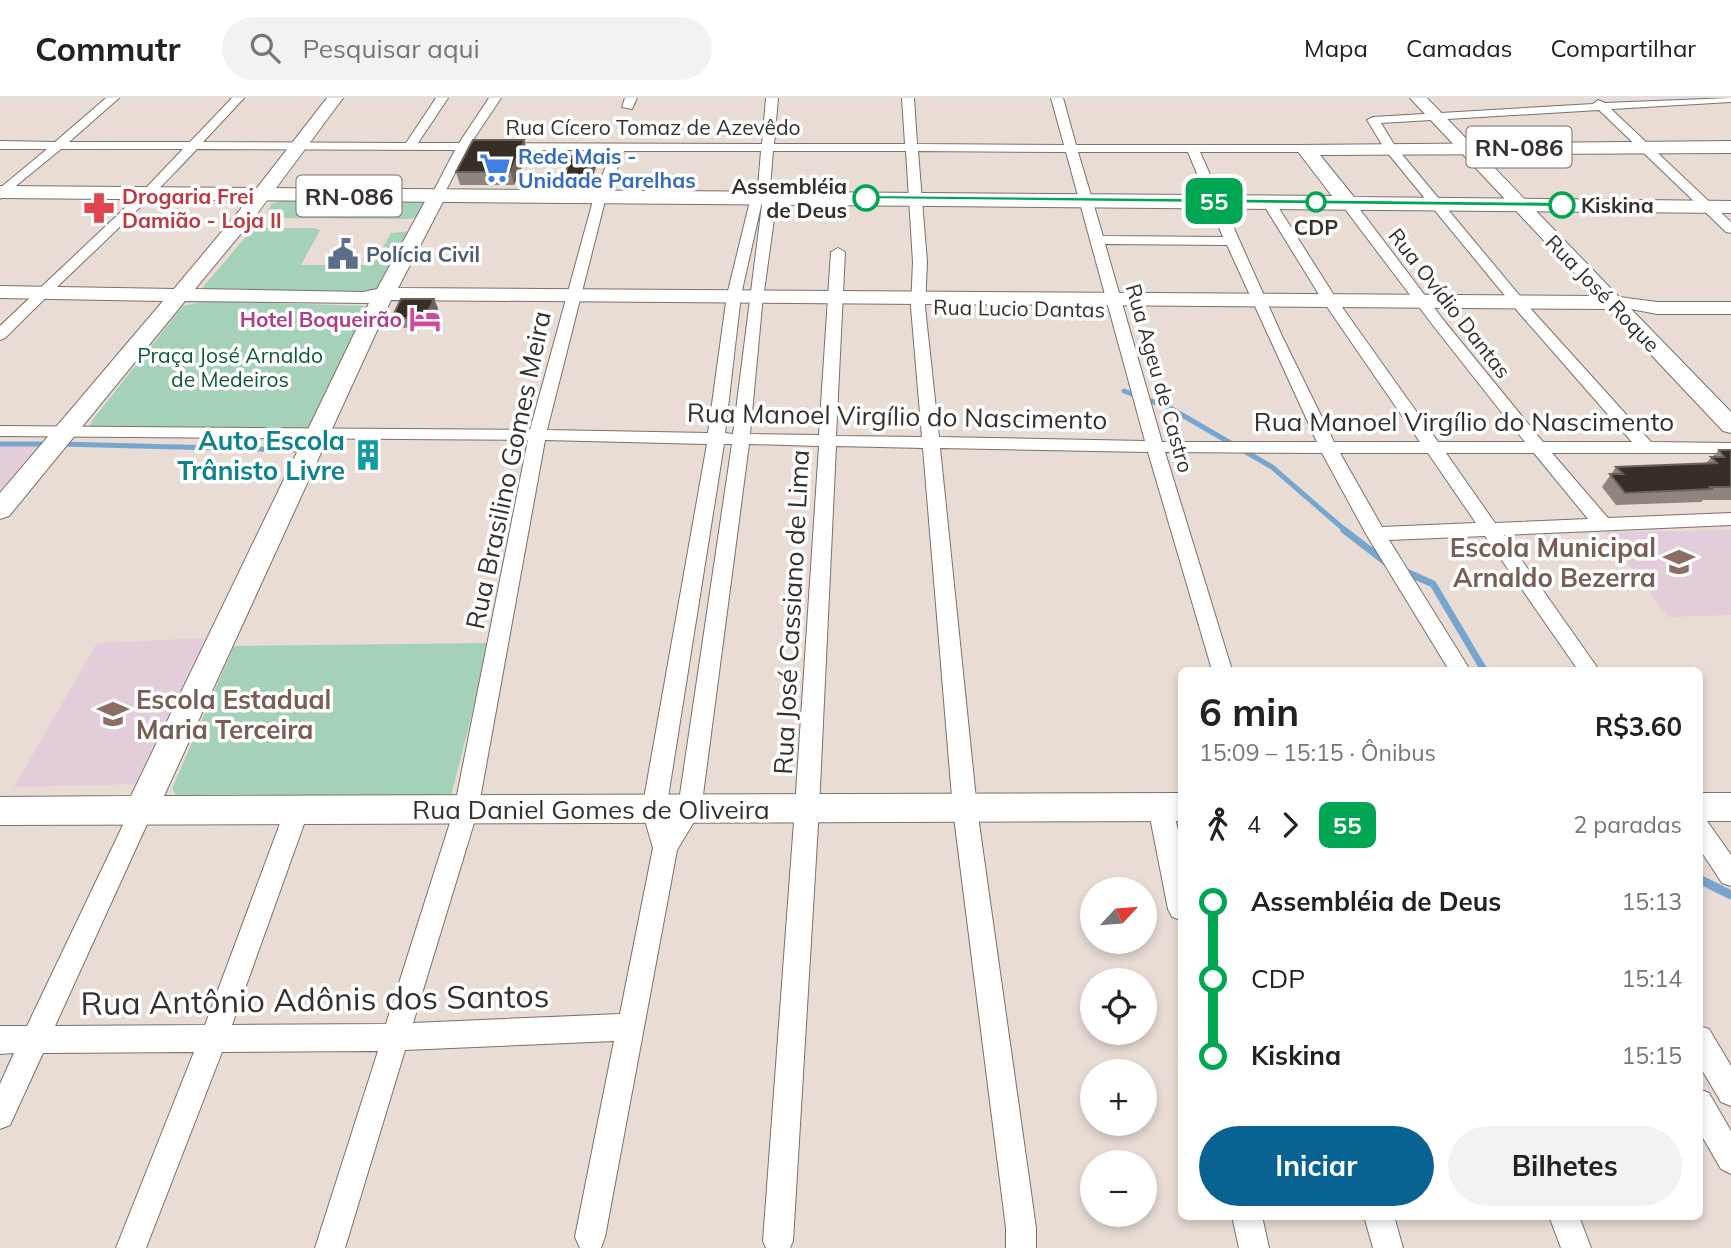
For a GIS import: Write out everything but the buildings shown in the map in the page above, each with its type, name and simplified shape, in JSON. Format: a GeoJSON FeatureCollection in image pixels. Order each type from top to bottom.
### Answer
{"type":"FeatureCollection","features":[{"type":"Feature","properties":{"kind":"main road","name":"RN-086"},"geometry":{"type":"LineString","coordinates":[[1306,149],[1731,147]]}},
{"type":"Feature","properties":{"kind":"main road"},"geometry":{"type":"LineString","coordinates":[[1306,149],[1347,202]]}},
{"type":"Feature","properties":{"kind":"main road","name":"RN-086"},"geometry":{"type":"LineString","coordinates":[[1,193],[600,197],[764,194],[1731,207]]}},
{"type":"Feature","properties":{"kind":"street"},"geometry":{"type":"LineString","coordinates":[[1,193],[113,98]]}},
{"type":"Feature","properties":{"kind":"street"},"geometry":{"type":"LineString","coordinates":[[0,335],[41,293],[149,193],[238,98]]}},
{"type":"Feature","properties":{"kind":"street"},"geometry":{"type":"LineString","coordinates":[[0,510],[260,195],[296,145],[335,98]]}},
{"type":"Feature","properties":{"kind":"street"},"geometry":{"type":"LineString","coordinates":[[410,145],[442,98]]}},
{"type":"Feature","properties":{"kind":"street"},"geometry":{"type":"LineString","coordinates":[[0,1115],[319,434],[376,298],[464,145],[495,98]]}},
{"type":"Feature","properties":{"kind":"street"},"geometry":{"type":"LineString","coordinates":[[590,1237],[665,848],[689,810],[741,440],[756,301],[772,98]]}},
{"type":"Feature","properties":{"kind":"street"},"geometry":{"type":"LineString","coordinates":[[908,98],[920,262],[918,302],[965,809],[1021,1228],[1021,1248]]}},
{"type":"Feature","properties":{"kind":"street","name":"Rua Ageu de Castro"},"geometry":{"type":"LineString","coordinates":[[1057,98],[1155,447],[1221,667]]}},
{"type":"Feature","properties":{"kind":"street","name":"Rua José Roque"},"geometry":{"type":"LineString","coordinates":[[1419,98],[1440,110],[1582,261],[1633,307],[1731,407]]}},
{"type":"Feature","properties":{"kind":"street"},"geometry":{"type":"LineString","coordinates":[[1593,98],[1731,229]]}},
{"type":"Feature","properties":{"kind":"street"},"geometry":{"type":"LineString","coordinates":[[1645,446],[1521,306],[1390,148],[1373,120],[1440,110],[1604,108],[1731,99]]}},
{"type":"Feature","properties":{"kind":"street","name":"Rua Cícero Tomaz de Azevêdo"},"geometry":{"type":"LineString","coordinates":[[0,145],[1306,149]]}},
{"type":"Feature","properties":{"kind":"street","name":"Rua Brasilino Gomes Meira"},"geometry":{"type":"LineString","coordinates":[[330,1248],[466,810],[537,435],[600,197],[620,146]]}},
{"type":"Feature","properties":{"kind":"street"},"geometry":{"type":"LineString","coordinates":[[1192,148],[1260,305],[1328,447],[1375,534],[1458,667]]}},
{"type":"Feature","properties":{"kind":"street"},"geometry":{"type":"LineString","coordinates":[[665,848],[654,810],[716,440],[734,300],[764,194]]}},
{"type":"Feature","properties":{"kind":"street"},"geometry":{"type":"LineString","coordinates":[[1268,202],[1333,306],[1587,667]]}},
{"type":"Feature","properties":{"kind":"street","name":"Rua Ovídio Dantas"},"geometry":{"type":"LineString","coordinates":[[1347,202],[1424,306],[1536,446],[1603,524]]}},
{"type":"Feature","properties":{"kind":"street"},"geometry":{"type":"LineString","coordinates":[[1097,240],[1232,241]]}},
{"type":"Feature","properties":{"kind":"street","name":"Rua José Cassiano de Lima"},"geometry":{"type":"LineString","coordinates":[[778,1241],[807,808],[838,252]]}},
{"type":"Feature","properties":{"kind":"street","name":"Rua Lucio Dantas"},"geometry":{"type":"LineString","coordinates":[[0,292],[376,298],[1731,308]]}},
{"type":"Feature","properties":{"kind":"street","name":"Rua José Roque"},"geometry":{"type":"LineString","coordinates":[[1633,307],[1731,426]]}},
{"type":"Feature","properties":{"kind":"street"},"geometry":{"type":"LineString","coordinates":[[727,367],[749,367]]}},
{"type":"Feature","properties":{"kind":"street","name":"Rua Manoel Virgílio do Nascimento"},"geometry":{"type":"LineString","coordinates":[[0,431],[537,435],[1155,447],[1731,448]]}},
{"type":"Feature","properties":{"kind":"street"},"geometry":{"type":"LineString","coordinates":[[1375,534],[1731,519]]}},
{"type":"Feature","properties":{"kind":"street"},"geometry":{"type":"LineString","coordinates":[[1170,807],[1178,881]]}},
{"type":"Feature","properties":{"kind":"street","name":"Rua Daniel Gomes de Oliveira"},"geometry":{"type":"LineString","coordinates":[[0,811],[1170,807]]}},
{"type":"Feature","properties":{"kind":"street"},"geometry":{"type":"LineString","coordinates":[[1703,807],[1731,807]]}},
{"type":"Feature","properties":{"kind":"street"},"geometry":{"type":"LineString","coordinates":[[131,1248],[213,1039],[297,810]]}},
{"type":"Feature","properties":{"kind":"street"},"geometry":{"type":"LineString","coordinates":[[1703,834],[1731,874]]}},
{"type":"Feature","properties":{"kind":"street","name":"Rua Antônio Adônis dos Santos"},"geometry":{"type":"LineString","coordinates":[[0,1040],[396,1037],[631,1027]]}},
{"type":"Feature","properties":{"kind":"street"},"geometry":{"type":"LineString","coordinates":[[1703,1046],[1731,1092]]}},
{"type":"Feature","properties":{"kind":"street"},"geometry":{"type":"LineString","coordinates":[[1703,1110],[1731,1159]]}},
{"type":"Feature","properties":{"kind":"street"},"geometry":{"type":"LineString","coordinates":[[1248,1220],[1254,1248]]}},
{"type":"Feature","properties":{"kind":"street"},"geometry":{"type":"LineString","coordinates":[[1380,1220],[1388,1248]]}},
{"type":"Feature","properties":{"kind":"street"},"geometry":{"type":"LineString","coordinates":[[1566,1220],[1576,1248]]}},
{"type":"Feature","properties":{"kind":"shaded area"},"geometry":{"type":"Polygon","coordinates":[[[0,445],[46,446],[0,501],[0,445]]]}},
{"type":"Feature","properties":{"kind":"shaded area","name":"Escola Municipal Arnaldo Bezerra"},"geometry":{"type":"Polygon","coordinates":[[[1731,530],[1731,615],[1668,617],[1605,532],[1731,530]]]}},
{"type":"Feature","properties":{"kind":"shaded area","name":"Escola Estadual Maria Terceira"},"geometry":{"type":"Polygon","coordinates":[[[206,638],[135,784],[14,787],[97,643],[206,638]]]}},
{"type":"Feature","properties":{"kind":"green space"},"geometry":{"type":"Polygon","coordinates":[[[284,199],[428,200],[422,215],[410,219],[275,218],[267,214],[271,204],[284,199]]]}},
{"type":"Feature","properties":{"kind":"green space"},"geometry":{"type":"Polygon","coordinates":[[[257,228],[320,230],[301,265],[373,265],[391,233],[413,231],[376,291],[205,290],[203,287],[250,232],[257,228]]]}},
{"type":"Feature","properties":{"kind":"green space","name":"Praça José Arnaldo de Medeiros"},"geometry":{"type":"Polygon","coordinates":[[[206,301],[368,306],[309,431],[94,429],[90,425],[94,418],[183,306],[206,301]]]}},
{"type":"Feature","properties":{"kind":"green space"},"geometry":{"type":"Polygon","coordinates":[[[490,643],[451,796],[179,800],[172,789],[234,646],[490,643]]]}},
{"type":"Feature","properties":{"kind":"waterway"},"geometry":{"type":"LineString","coordinates":[[1124,391],[1170,408],[1272,467],[1347,532]]}},
{"type":"Feature","properties":{"kind":"waterway"},"geometry":{"type":"LineString","coordinates":[[0,444],[48,444]]}},
{"type":"Feature","properties":{"kind":"waterway"},"geometry":{"type":"LineString","coordinates":[[60,444],[298,450]]}},
{"type":"Feature","properties":{"kind":"waterway"},"geometry":{"type":"LineString","coordinates":[[1344,530],[1388,564]]}},
{"type":"Feature","properties":{"kind":"waterway"},"geometry":{"type":"LineString","coordinates":[[1402,570],[1433,584],[1482,667]]}},
{"type":"Feature","properties":{"kind":"waterway"},"geometry":{"type":"LineString","coordinates":[[1703,881],[1731,895]]}},
{"type":"Feature","properties":{"kind":"bus line","name":"55"},"geometry":{"type":"LineString","coordinates":[[866,198],[1562,205]]}},
{"type":"Feature","properties":{"kind":"place","name":"Rede Mais - Unidade Parelhas"},"geometry":{"type":"Point","coordinates":[495,168]}},
{"type":"Feature","properties":{"kind":"place","name":"Assembléia de Deus"},"geometry":{"type":"Point","coordinates":[866,198]}},
{"type":"Feature","properties":{"kind":"place","name":"CDP"},"geometry":{"type":"Point","coordinates":[1316,202]}},
{"type":"Feature","properties":{"kind":"place","name":"Kiskina"},"geometry":{"type":"Point","coordinates":[1562,205]}},
{"type":"Feature","properties":{"kind":"place","name":"Drogaria Frei Damião - Loja II"},"geometry":{"type":"Point","coordinates":[99,208]}},
{"type":"Feature","properties":{"kind":"place","name":"Polícia Civil"},"geometry":{"type":"Point","coordinates":[343,254]}},
{"type":"Feature","properties":{"kind":"place","name":"Hotel Boqueirão"},"geometry":{"type":"Point","coordinates":[425,319]}},
{"type":"Feature","properties":{"kind":"place","name":"Auto Escola Trânisto Livre"},"geometry":{"type":"Point","coordinates":[368,455]}},
{"type":"Feature","properties":{"kind":"place","name":"Escola Municipal Arnaldo Bezerra"},"geometry":{"type":"Point","coordinates":[1679,562]}},
{"type":"Feature","properties":{"kind":"place","name":"Escola Estadual Maria Terceira"},"geometry":{"type":"Point","coordinates":[113,714]}}]}
